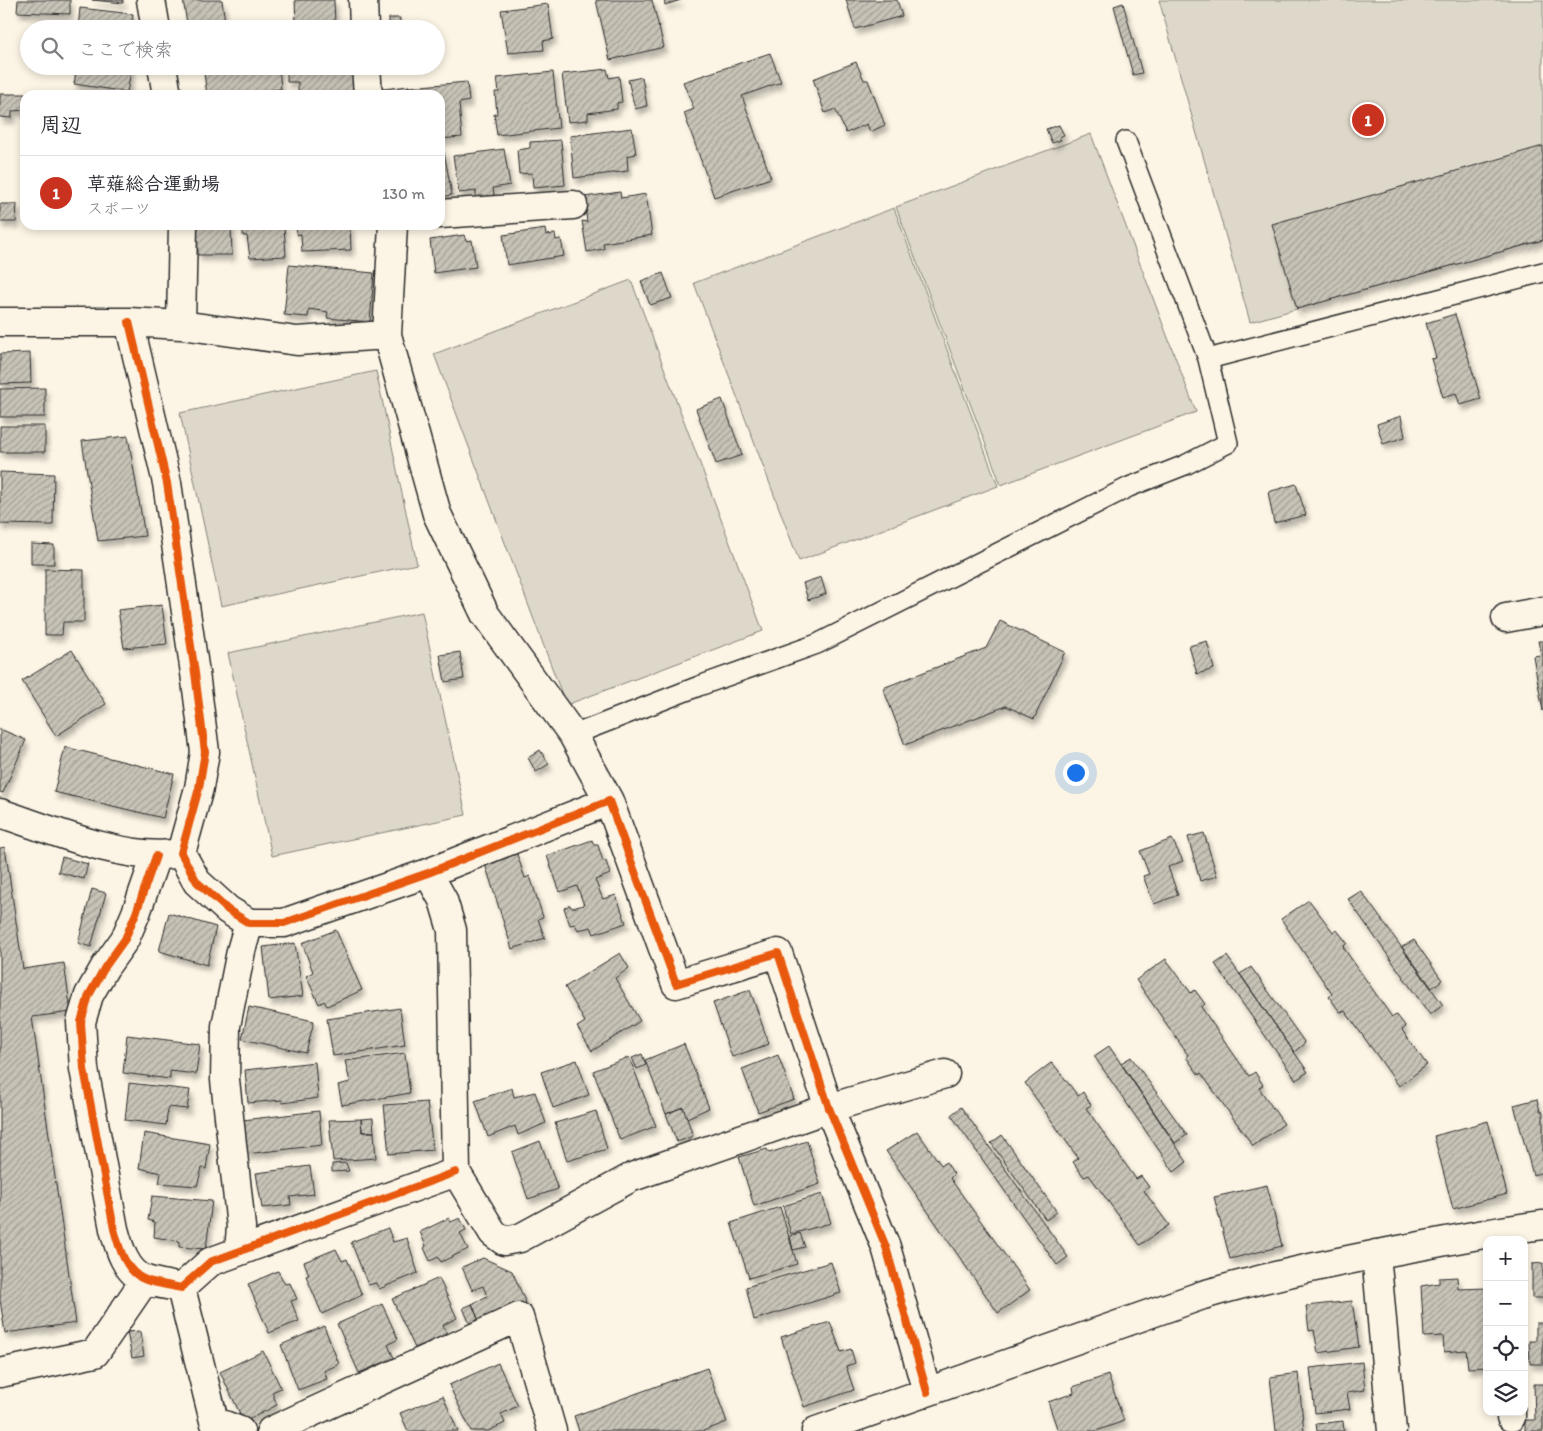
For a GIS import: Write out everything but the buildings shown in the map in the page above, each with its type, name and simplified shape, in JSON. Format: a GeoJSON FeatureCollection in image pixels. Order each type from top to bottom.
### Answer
{"type":"FeatureCollection","features":[{"type":"Feature","properties":{"kind":"street"},"geometry":{"type":"LineString","coordinates":[[152,0],[155,20]]}},
{"type":"Feature","properties":{"kind":"street"},"geometry":{"type":"LineString","coordinates":[[363,0],[364,20]]}},
{"type":"Feature","properties":{"kind":"street"},"geometry":{"type":"LineString","coordinates":[[164,75],[166,90]]}},
{"type":"Feature","properties":{"kind":"street"},"geometry":{"type":"LineString","coordinates":[[367,75],[368,90]]}},
{"type":"Feature","properties":{"kind":"street"},"geometry":{"type":"LineString","coordinates":[[445,214],[573,204]]}},
{"type":"Feature","properties":{"kind":"street"},"geometry":{"type":"LineString","coordinates":[[181,325],[183,230]]}},
{"type":"Feature","properties":{"kind":"street"},"geometry":{"type":"LineString","coordinates":[[393,230],[387,335],[437,514],[485,614],[573,735],[609,801],[676,984],[778,953],[829,1108],[886,1247],[927,1392]]}},
{"type":"Feature","properties":{"kind":"street"},"geometry":{"type":"LineString","coordinates":[[0,322],[129,322],[181,325],[297,341],[387,335]]}},
{"type":"Feature","properties":{"kind":"street"},"geometry":{"type":"LineString","coordinates":[[129,322],[167,483],[196,673],[205,752],[199,788],[168,855],[148,882],[125,939],[89,995],[81,1022],[84,1069],[114,1229],[120,1249],[130,1268],[145,1280],[181,1288]]}},
{"type":"Feature","properties":{"kind":"street"},"geometry":{"type":"LineString","coordinates":[[1506,618],[1543,611]]}},
{"type":"Feature","properties":{"kind":"street"},"geometry":{"type":"LineString","coordinates":[[0,813],[108,848],[168,855],[228,910],[249,923],[284,923],[428,872],[609,801]]}},
{"type":"Feature","properties":{"kind":"street"},"geometry":{"type":"LineString","coordinates":[[428,872],[443,900],[452,930],[456,1172],[493,1232],[504,1241],[520,1238],[632,1178],[676,1161],[829,1108],[945,1074]]}},
{"type":"Feature","properties":{"kind":"street"},"geometry":{"type":"LineString","coordinates":[[239,1251],[241,1227],[225,1080],[226,1026],[241,951],[249,923]]}},
{"type":"Feature","properties":{"kind":"street"},"geometry":{"type":"LineString","coordinates":[[181,1288],[210,1262],[456,1172]]}},
{"type":"Feature","properties":{"kind":"street"},"geometry":{"type":"LineString","coordinates":[[816,1431],[1202,1295],[1251,1281],[1376,1254],[1509,1234],[1543,1225]]}},
{"type":"Feature","properties":{"kind":"street"},"geometry":{"type":"LineString","coordinates":[[1376,1254],[1392,1431]]}},
{"type":"Feature","properties":{"kind":"street"},"geometry":{"type":"LineString","coordinates":[[0,1373],[95,1352],[145,1280]]}},
{"type":"Feature","properties":{"kind":"street"},"geometry":{"type":"LineString","coordinates":[[181,1288],[214,1421],[240,1431]]}},
{"type":"Feature","properties":{"kind":"street"},"geometry":{"type":"LineString","coordinates":[[271,1431],[519,1317],[552,1431]]}},
{"type":"Feature","properties":{"kind":"lane"},"geometry":{"type":"LineString","coordinates":[[573,735],[699,686],[817,644],[1129,487],[1185,465],[1228,444],[1208,359],[1126,141]]}},
{"type":"Feature","properties":{"kind":"lane"},"geometry":{"type":"LineString","coordinates":[[1208,359],[1543,272]]}},
{"type":"Feature","properties":{"kind":"shaded area"},"geometry":{"type":"Polygon","coordinates":[[[1159,0],[1543,0],[1543,240],[1250,322],[1159,0]]]}},
{"type":"Feature","properties":{"kind":"shaded area"},"geometry":{"type":"Polygon","coordinates":[[[1091,134],[1196,412],[1001,485],[896,207],[1091,134]]]}},
{"type":"Feature","properties":{"kind":"shaded area"},"geometry":{"type":"Polygon","coordinates":[[[894,208],[998,486],[799,561],[694,283],[894,208]]]}},
{"type":"Feature","properties":{"kind":"shaded area"},"geometry":{"type":"Polygon","coordinates":[[[631,280],[763,631],[566,705],[434,354],[631,280]]]}},
{"type":"Feature","properties":{"kind":"shaded area"},"geometry":{"type":"Polygon","coordinates":[[[376,371],[417,564],[221,606],[180,413],[376,371]]]}},
{"type":"Feature","properties":{"kind":"shaded area"},"geometry":{"type":"Polygon","coordinates":[[[422,612],[466,815],[272,856],[228,653],[422,612]]]}},
{"type":"Feature","properties":{"kind":"cycle path"},"geometry":{"type":"LineString","coordinates":[[129,322],[167,483],[205,752],[199,788],[181,853],[197,882],[228,910],[249,923],[284,923],[428,873],[609,801],[676,984],[778,953],[829,1108],[886,1247],[927,1392]]}},
{"type":"Feature","properties":{"kind":"cycle path"},"geometry":{"type":"LineString","coordinates":[[156,856],[125,939],[105,967],[89,995],[81,1022],[84,1069],[114,1229],[124,1259],[133,1272],[146,1280],[181,1288],[210,1262],[456,1172]]}},
{"type":"Feature","properties":{"kind":"place","name":"草薙総合運動場"},"geometry":{"type":"Point","coordinates":[1368,120]}}]}
